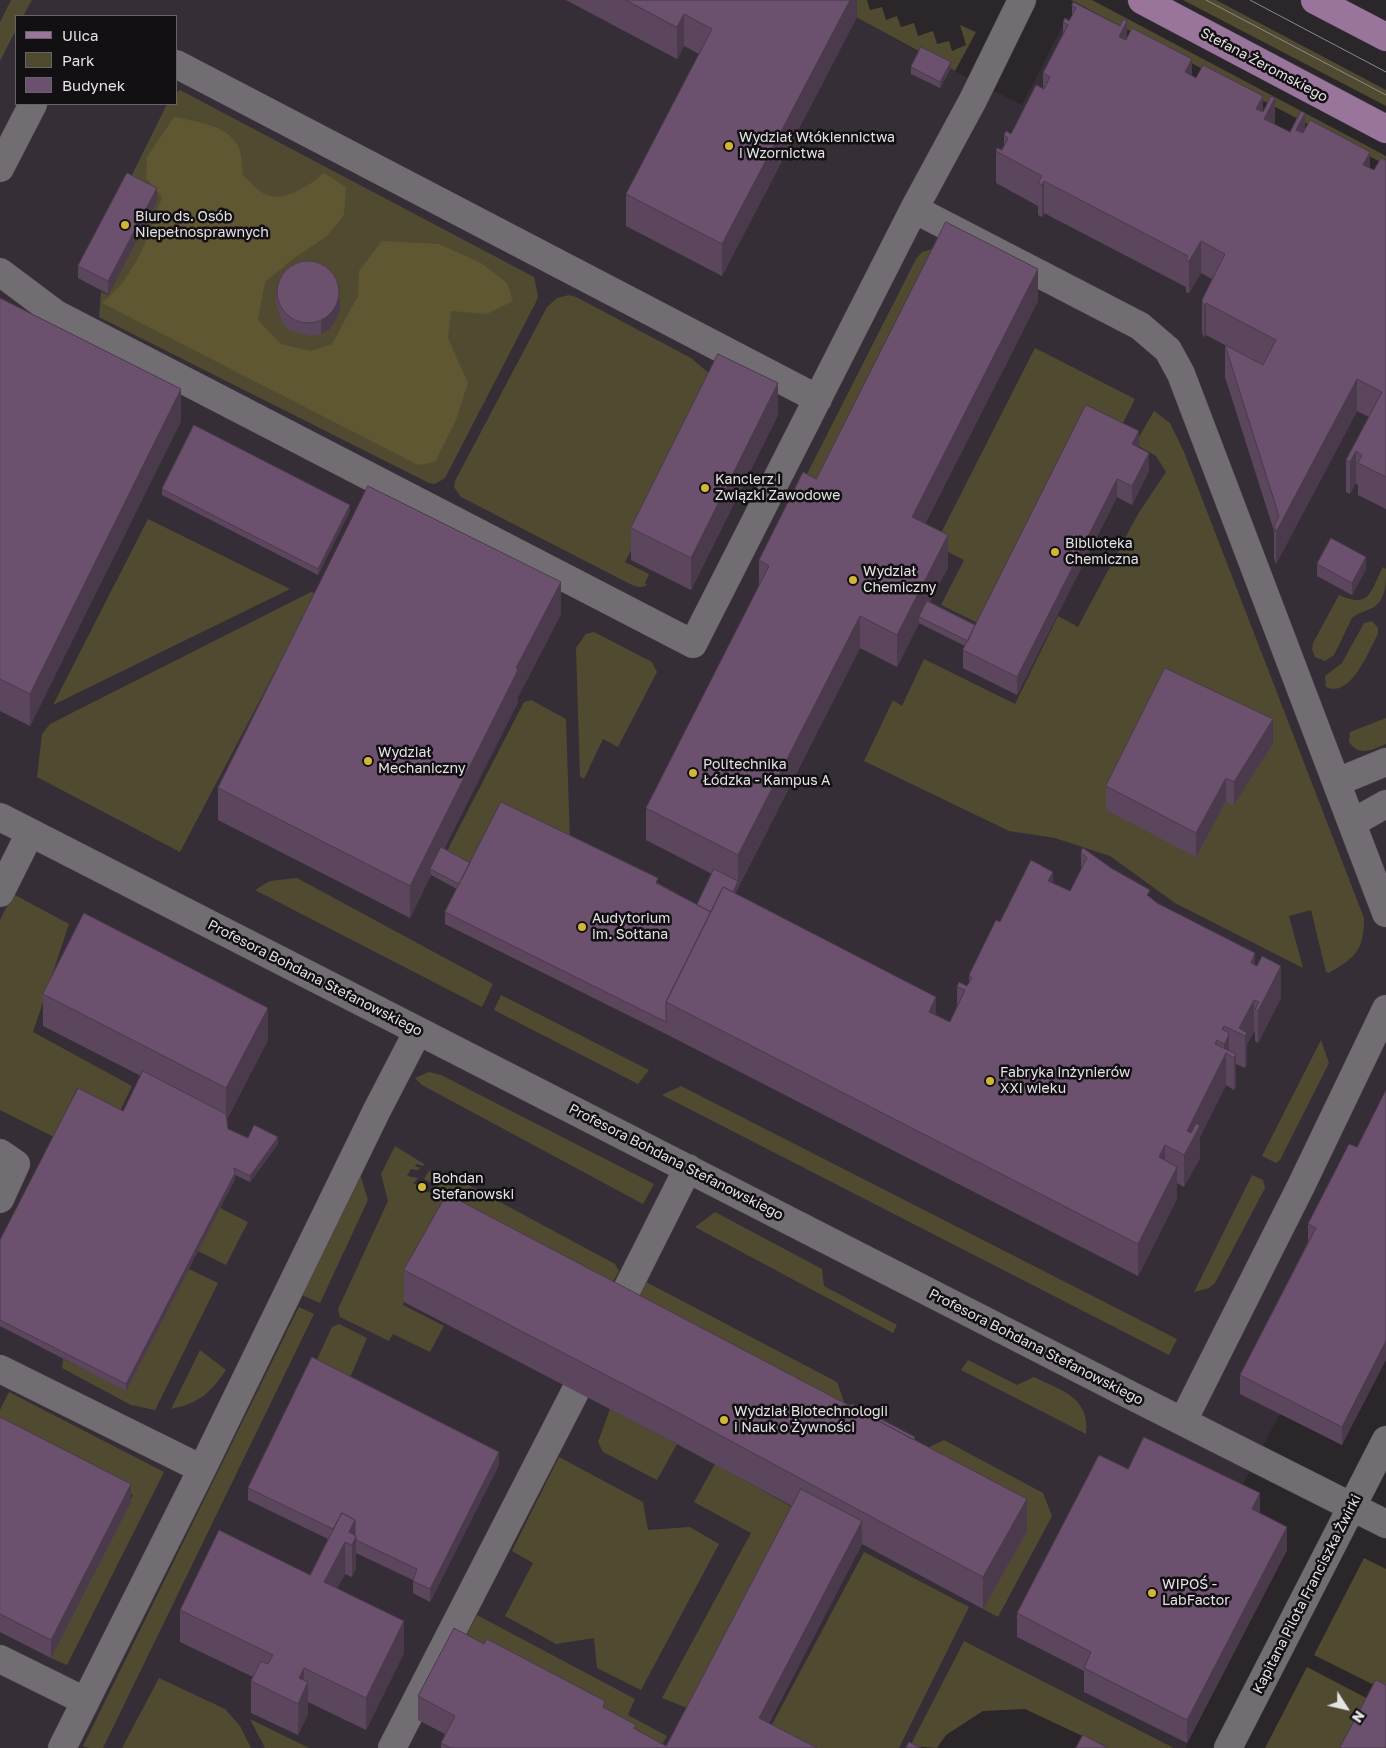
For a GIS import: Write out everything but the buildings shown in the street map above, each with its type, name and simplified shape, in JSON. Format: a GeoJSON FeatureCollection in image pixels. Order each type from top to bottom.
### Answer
{"type":"FeatureCollection","features":[{"type":"Feature","properties":{"kind":"main road","name":"Stefana Żeromskiego"},"geometry":{"type":"LineString","coordinates":[[1142,0],[1386,129]]}},
{"type":"Feature","properties":{"kind":"main road"},"geometry":{"type":"LineString","coordinates":[[1315,0],[1386,37]]}},
{"type":"Feature","properties":{"kind":"street"},"geometry":{"type":"LineString","coordinates":[[0,272],[41,304],[196,388],[694,644],[914,209],[973,100],[1022,0]]}},
{"type":"Feature","properties":{"kind":"street"},"geometry":{"type":"LineString","coordinates":[[178,65],[818,399]]}},
{"type":"Feature","properties":{"kind":"street"},"geometry":{"type":"LineString","coordinates":[[0,168],[33,105]]}},
{"type":"Feature","properties":{"kind":"street"},"geometry":{"type":"LineString","coordinates":[[914,209],[1140,326],[1168,350],[1181,374],[1386,913]]}},
{"type":"Feature","properties":{"kind":"street"},"geometry":{"type":"LineString","coordinates":[[1336,782],[1386,762]]}},
{"type":"Feature","properties":{"kind":"street"},"geometry":{"type":"LineString","coordinates":[[1352,823],[1386,804]]}},
{"type":"Feature","properties":{"kind":"street","name":"Profesora Bohdana Stefanowskiego"},"geometry":{"type":"LineString","coordinates":[[0,818],[1386,1524]]}},
{"type":"Feature","properties":{"kind":"street"},"geometry":{"type":"LineString","coordinates":[[0,893],[30,833]]}},
{"type":"Feature","properties":{"kind":"street"},"geometry":{"type":"LineString","coordinates":[[1183,1421],[1386,1009]]}},
{"type":"Feature","properties":{"kind":"street"},"geometry":{"type":"LineString","coordinates":[[62,1748],[202,1469],[376,1110],[418,1031]]}},
{"type":"Feature","properties":{"kind":"street"},"geometry":{"type":"LineString","coordinates":[[0,1153],[16,1164],[0,1199]]}},
{"type":"Feature","properties":{"kind":"street"},"geometry":{"type":"LineString","coordinates":[[614,1315],[688,1168]]}},
{"type":"Feature","properties":{"kind":"street"},"geometry":{"type":"LineString","coordinates":[[0,1369],[202,1469]]}},
{"type":"Feature","properties":{"kind":"street"},"geometry":{"type":"LineString","coordinates":[[392,1748],[575,1392]]}},
{"type":"Feature","properties":{"kind":"street","name":"Kapitana Pilota Franciszka Żwirki"},"geometry":{"type":"LineString","coordinates":[[1228,1748],[1386,1440]]}},
{"type":"Feature","properties":{"kind":"street"},"geometry":{"type":"LineString","coordinates":[[0,1659],[85,1701]]}},
{"type":"Feature","properties":{"kind":"shaded area","name":"Politechnika Łódzka - Kampus A"},"geometry":{"type":"Polygon","coordinates":[[[0,0],[828,0],[921,54],[1022,105],[1067,17],[1386,187],[1386,1360],[1342,1445],[1280,1414],[1233,1503],[1253,1532],[1287,1550],[1185,1748],[1174,1748],[964,1641],[909,1748],[0,1748],[0,0]]]}},
{"type":"Feature","properties":{"kind":"shaded area"},"geometry":{"type":"Polygon","coordinates":[[[174,117],[213,126],[230,136],[240,151],[243,175],[263,193],[279,197],[287,195],[304,188],[324,173],[346,187],[344,215],[327,236],[293,259],[265,282],[258,320],[281,344],[310,351],[332,344],[358,296],[359,271],[382,241],[439,244],[481,263],[507,283],[513,301],[487,314],[451,311],[448,338],[468,383],[456,420],[435,462],[418,465],[102,303],[114,293],[132,268],[140,255],[152,226],[162,197],[146,178],[147,157],[174,117]]]}},
{"type":"Feature","properties":{"kind":"green space"},"geometry":{"type":"Polygon","coordinates":[[[11,0],[32,0],[24,15],[15,15],[15,32],[0,61],[0,22],[11,0]]]}},
{"type":"Feature","properties":{"kind":"green space"},"geometry":{"type":"Polygon","coordinates":[[[825,0],[867,0],[870,10],[882,7],[886,20],[897,16],[901,27],[914,23],[918,36],[933,31],[937,44],[949,41],[952,51],[966,45],[960,25],[976,32],[955,71],[825,0]]]}},
{"type":"Feature","properties":{"kind":"green space"},"geometry":{"type":"Polygon","coordinates":[[[1071,0],[1092,0],[1386,156],[1386,165],[1071,0]]]}},
{"type":"Feature","properties":{"kind":"green space"},"geometry":{"type":"Polygon","coordinates":[[[1183,0],[1216,0],[1386,90],[1386,106],[1183,0]]]}},
{"type":"Feature","properties":{"kind":"green space"},"geometry":{"type":"Polygon","coordinates":[[[180,90],[534,277],[538,296],[536,302],[445,478],[435,484],[429,483],[99,317],[101,292],[108,295],[157,201],[127,185],[167,105],[178,105],[178,92],[180,90]]]}},
{"type":"Feature","properties":{"kind":"green space"},"geometry":{"type":"Polygon","coordinates":[[[932,249],[946,254],[827,489],[805,478],[916,259],[922,252],[932,249]]]}},
{"type":"Feature","properties":{"kind":"green space"},"geometry":{"type":"Polygon","coordinates":[[[569,295],[691,358],[718,381],[625,562],[649,574],[645,583],[647,585],[642,587],[628,583],[461,497],[454,487],[455,481],[547,307],[557,298],[569,295]]]}},
{"type":"Feature","properties":{"kind":"green space"},"geometry":{"type":"Polygon","coordinates":[[[1035,348],[1135,399],[1116,437],[984,626],[941,605],[964,560],[935,545],[1035,348]]]}},
{"type":"Feature","properties":{"kind":"green space"},"geometry":{"type":"Polygon","coordinates":[[[1154,411],[1170,423],[1184,452],[1364,918],[1364,929],[1357,952],[1329,973],[1326,972],[1311,910],[1289,916],[1303,968],[1175,903],[1110,856],[1055,838],[1009,831],[864,761],[893,700],[902,706],[924,659],[1015,704],[1058,616],[1078,627],[1138,514],[1166,472],[1156,456],[1135,444],[1154,411]]]}},
{"type":"Feature","properties":{"kind":"green space"},"geometry":{"type":"Polygon","coordinates":[[[148,519],[290,589],[53,705],[148,519]]]}},
{"type":"Feature","properties":{"kind":"green space"},"geometry":{"type":"Polygon","coordinates":[[[1383,567],[1386,569],[1385,585],[1383,595],[1378,604],[1352,618],[1334,655],[1325,661],[1315,657],[1312,649],[1313,643],[1339,595],[1357,600],[1368,596],[1383,567]]]}},
{"type":"Feature","properties":{"kind":"green space"},"geometry":{"type":"Polygon","coordinates":[[[311,592],[316,594],[180,852],[37,777],[42,734],[50,724],[311,592]]]}},
{"type":"Feature","properties":{"kind":"green space"},"geometry":{"type":"Polygon","coordinates":[[[1372,621],[1378,628],[1378,634],[1358,671],[1343,686],[1335,689],[1326,687],[1325,676],[1342,663],[1364,623],[1372,621]]]}},
{"type":"Feature","properties":{"kind":"green space"},"geometry":{"type":"Polygon","coordinates":[[[594,632],[652,662],[657,672],[618,747],[603,739],[584,779],[580,776],[576,648],[586,634],[594,632]]]}},
{"type":"Feature","properties":{"kind":"green space"},"geometry":{"type":"Polygon","coordinates":[[[531,700],[566,719],[570,842],[470,864],[446,853],[524,702],[531,700]]]}},
{"type":"Feature","properties":{"kind":"green space"},"geometry":{"type":"Polygon","coordinates":[[[1386,718],[1386,744],[1371,750],[1362,751],[1353,747],[1349,742],[1350,732],[1386,718]]]}},
{"type":"Feature","properties":{"kind":"green space"},"geometry":{"type":"Polygon","coordinates":[[[297,878],[493,984],[482,1007],[255,890],[270,881],[297,878]]]}},
{"type":"Feature","properties":{"kind":"green space"},"geometry":{"type":"Polygon","coordinates":[[[13,894],[69,924],[33,1032],[132,1086],[120,1111],[77,1088],[54,1137],[0,1110],[0,920],[13,894]]]}},
{"type":"Feature","properties":{"kind":"green space"},"geometry":{"type":"Polygon","coordinates":[[[501,995],[649,1070],[638,1084],[494,1010],[501,995]]]}},
{"type":"Feature","properties":{"kind":"green space"},"geometry":{"type":"Polygon","coordinates":[[[1321,1040],[1329,1063],[1280,1160],[1276,1163],[1262,1156],[1321,1040]]]}},
{"type":"Feature","properties":{"kind":"green space"},"geometry":{"type":"Polygon","coordinates":[[[429,1072],[441,1075],[654,1184],[643,1204],[422,1085],[415,1078],[429,1072]]]}},
{"type":"Feature","properties":{"kind":"green space"},"geometry":{"type":"Polygon","coordinates":[[[681,1086],[1177,1339],[1169,1355],[662,1095],[681,1086]]]}},
{"type":"Feature","properties":{"kind":"green space"},"geometry":{"type":"Polygon","coordinates":[[[395,1146],[424,1164],[423,1166],[416,1164],[415,1166],[420,1168],[418,1170],[411,1169],[407,1176],[418,1178],[413,1184],[418,1184],[417,1190],[432,1193],[434,1184],[424,1179],[429,1171],[447,1177],[448,1174],[615,1264],[619,1271],[603,1300],[404,1302],[403,1305],[444,1326],[430,1352],[393,1334],[389,1341],[340,1317],[338,1309],[388,1201],[381,1174],[395,1146]]]}},
{"type":"Feature","properties":{"kind":"green space"},"geometry":{"type":"Polygon","coordinates":[[[360,1174],[368,1200],[320,1303],[302,1295],[360,1174]]]}},
{"type":"Feature","properties":{"kind":"green space"},"geometry":{"type":"Polygon","coordinates":[[[1252,1175],[1263,1180],[1265,1188],[1215,1283],[1209,1288],[1194,1292],[1252,1175]]]}},
{"type":"Feature","properties":{"kind":"green space"},"geometry":{"type":"Polygon","coordinates":[[[220,1208],[248,1222],[226,1265],[198,1251],[220,1208]]]}},
{"type":"Feature","properties":{"kind":"green space"},"geometry":{"type":"Polygon","coordinates":[[[715,1212],[822,1269],[824,1286],[897,1325],[893,1333],[695,1227],[715,1212]]]}},
{"type":"Feature","properties":{"kind":"green space"},"geometry":{"type":"Polygon","coordinates":[[[189,1269],[218,1283],[155,1410],[131,1405],[62,1368],[63,1359],[126,1390],[189,1269]]]}},
{"type":"Feature","properties":{"kind":"green space"},"geometry":{"type":"Polygon","coordinates":[[[646,1282],[837,1382],[848,1413],[628,1322],[646,1282]]]}},
{"type":"Feature","properties":{"kind":"green space"},"geometry":{"type":"Polygon","coordinates":[[[299,1307],[314,1314],[103,1748],[83,1746],[299,1307]]]}},
{"type":"Feature","properties":{"kind":"green space"},"geometry":{"type":"Polygon","coordinates":[[[339,1324],[367,1338],[346,1387],[312,1370],[332,1327],[339,1324]]]}},
{"type":"Feature","properties":{"kind":"green space"},"geometry":{"type":"Polygon","coordinates":[[[200,1350],[226,1370],[215,1385],[203,1396],[190,1404],[171,1409],[200,1350]]]}},
{"type":"Feature","properties":{"kind":"green space"},"geometry":{"type":"Polygon","coordinates":[[[968,1360],[1017,1385],[1034,1377],[1064,1391],[1079,1403],[1084,1411],[1086,1434],[961,1370],[968,1360]]]}},
{"type":"Feature","properties":{"kind":"green space"},"geometry":{"type":"Polygon","coordinates":[[[9,1392],[164,1472],[67,1665],[51,1658],[133,1495],[0,1426],[0,1410],[9,1392]]]}},
{"type":"Feature","properties":{"kind":"green space"},"geometry":{"type":"Polygon","coordinates":[[[610,1409],[677,1444],[657,1480],[603,1452],[598,1442],[610,1409]]]}},
{"type":"Feature","properties":{"kind":"green space"},"geometry":{"type":"Polygon","coordinates":[[[944,1440],[1043,1493],[1052,1516],[998,1617],[983,1609],[1026,1530],[919,1452],[944,1440]]]}},
{"type":"Feature","properties":{"kind":"green space"},"geometry":{"type":"Polygon","coordinates":[[[559,1457],[643,1502],[648,1530],[690,1527],[719,1544],[641,1690],[597,1668],[594,1638],[556,1644],[505,1616],[533,1563],[512,1551],[559,1457]]]}},
{"type":"Feature","properties":{"kind":"green space"},"geometry":{"type":"Polygon","coordinates":[[[715,1464],[801,1512],[697,1712],[662,1698],[751,1533],[694,1502],[715,1464]]]}},
{"type":"Feature","properties":{"kind":"green space"},"geometry":{"type":"Polygon","coordinates":[[[864,1552],[969,1607],[899,1748],[796,1748],[768,1732],[864,1552]]]}},
{"type":"Feature","properties":{"kind":"green space"},"geometry":{"type":"Polygon","coordinates":[[[1364,1558],[1386,1569],[1386,1688],[1382,1689],[1314,1655],[1364,1558]]]}},
{"type":"Feature","properties":{"kind":"green space"},"geometry":{"type":"Polygon","coordinates":[[[477,1615],[635,1699],[628,1715],[667,1736],[660,1748],[462,1644],[477,1615]]]}},
{"type":"Feature","properties":{"kind":"green space"},"geometry":{"type":"Polygon","coordinates":[[[964,1641],[1174,1748],[1108,1748],[1025,1709],[983,1711],[946,1735],[937,1748],[910,1746],[964,1641]]]}},
{"type":"Feature","properties":{"kind":"green space"},"geometry":{"type":"Polygon","coordinates":[[[1307,1667],[1376,1703],[1353,1748],[1265,1748],[1307,1667]]]}},
{"type":"Feature","properties":{"kind":"green space"},"geometry":{"type":"Polygon","coordinates":[[[159,1678],[225,1709],[240,1726],[251,1748],[122,1748],[159,1678]]]}},
{"type":"Feature","properties":{"kind":"green space"},"geometry":{"type":"Polygon","coordinates":[[[250,1719],[309,1748],[265,1748],[250,1719]]]}},
{"type":"Feature","properties":{"kind":"tram line"},"geometry":{"type":"LineString","coordinates":[[1206,0],[1386,95]]}},
{"type":"Feature","properties":{"kind":"tram line"},"geometry":{"type":"LineString","coordinates":[[1250,0],[1386,72]]}},
{"type":"Feature","properties":{"kind":"place","name":"Wydział Włókiennictwa i Wzornictwa"},"geometry":{"type":"Point","coordinates":[729,146]}},
{"type":"Feature","properties":{"kind":"place","name":"Biuro ds. Osób Niepełnosprawnych"},"geometry":{"type":"Point","coordinates":[125,225]}},
{"type":"Feature","properties":{"kind":"place","name":"Kanclerz i Związki Zawodowe"},"geometry":{"type":"Point","coordinates":[705,488]}},
{"type":"Feature","properties":{"kind":"place","name":"Biblioteka Chemiczna"},"geometry":{"type":"Point","coordinates":[1055,552]}},
{"type":"Feature","properties":{"kind":"place","name":"Wydział Chemiczny"},"geometry":{"type":"Point","coordinates":[853,580]}},
{"type":"Feature","properties":{"kind":"place","name":"Wydział Mechaniczny"},"geometry":{"type":"Point","coordinates":[368,761]}},
{"type":"Feature","properties":{"kind":"place","name":"Politechnika Łódzka - Kampus A"},"geometry":{"type":"Point","coordinates":[693,773]}},
{"type":"Feature","properties":{"kind":"place","name":"Audytorium im. Sołtana"},"geometry":{"type":"Point","coordinates":[582,927]}},
{"type":"Feature","properties":{"kind":"place","name":"Fabryka inżynierów XXI wieku"},"geometry":{"type":"Point","coordinates":[990,1081]}},
{"type":"Feature","properties":{"kind":"place","name":"Bohdan Stefanowski"},"geometry":{"type":"Point","coordinates":[422,1187]}},
{"type":"Feature","properties":{"kind":"place","name":"Wydział Biotechnologii i Nauk o Żywności"},"geometry":{"type":"Point","coordinates":[724,1420]}},
{"type":"Feature","properties":{"kind":"place","name":"WIPOŚ - LabFactor"},"geometry":{"type":"Point","coordinates":[1152,1593]}}]}
